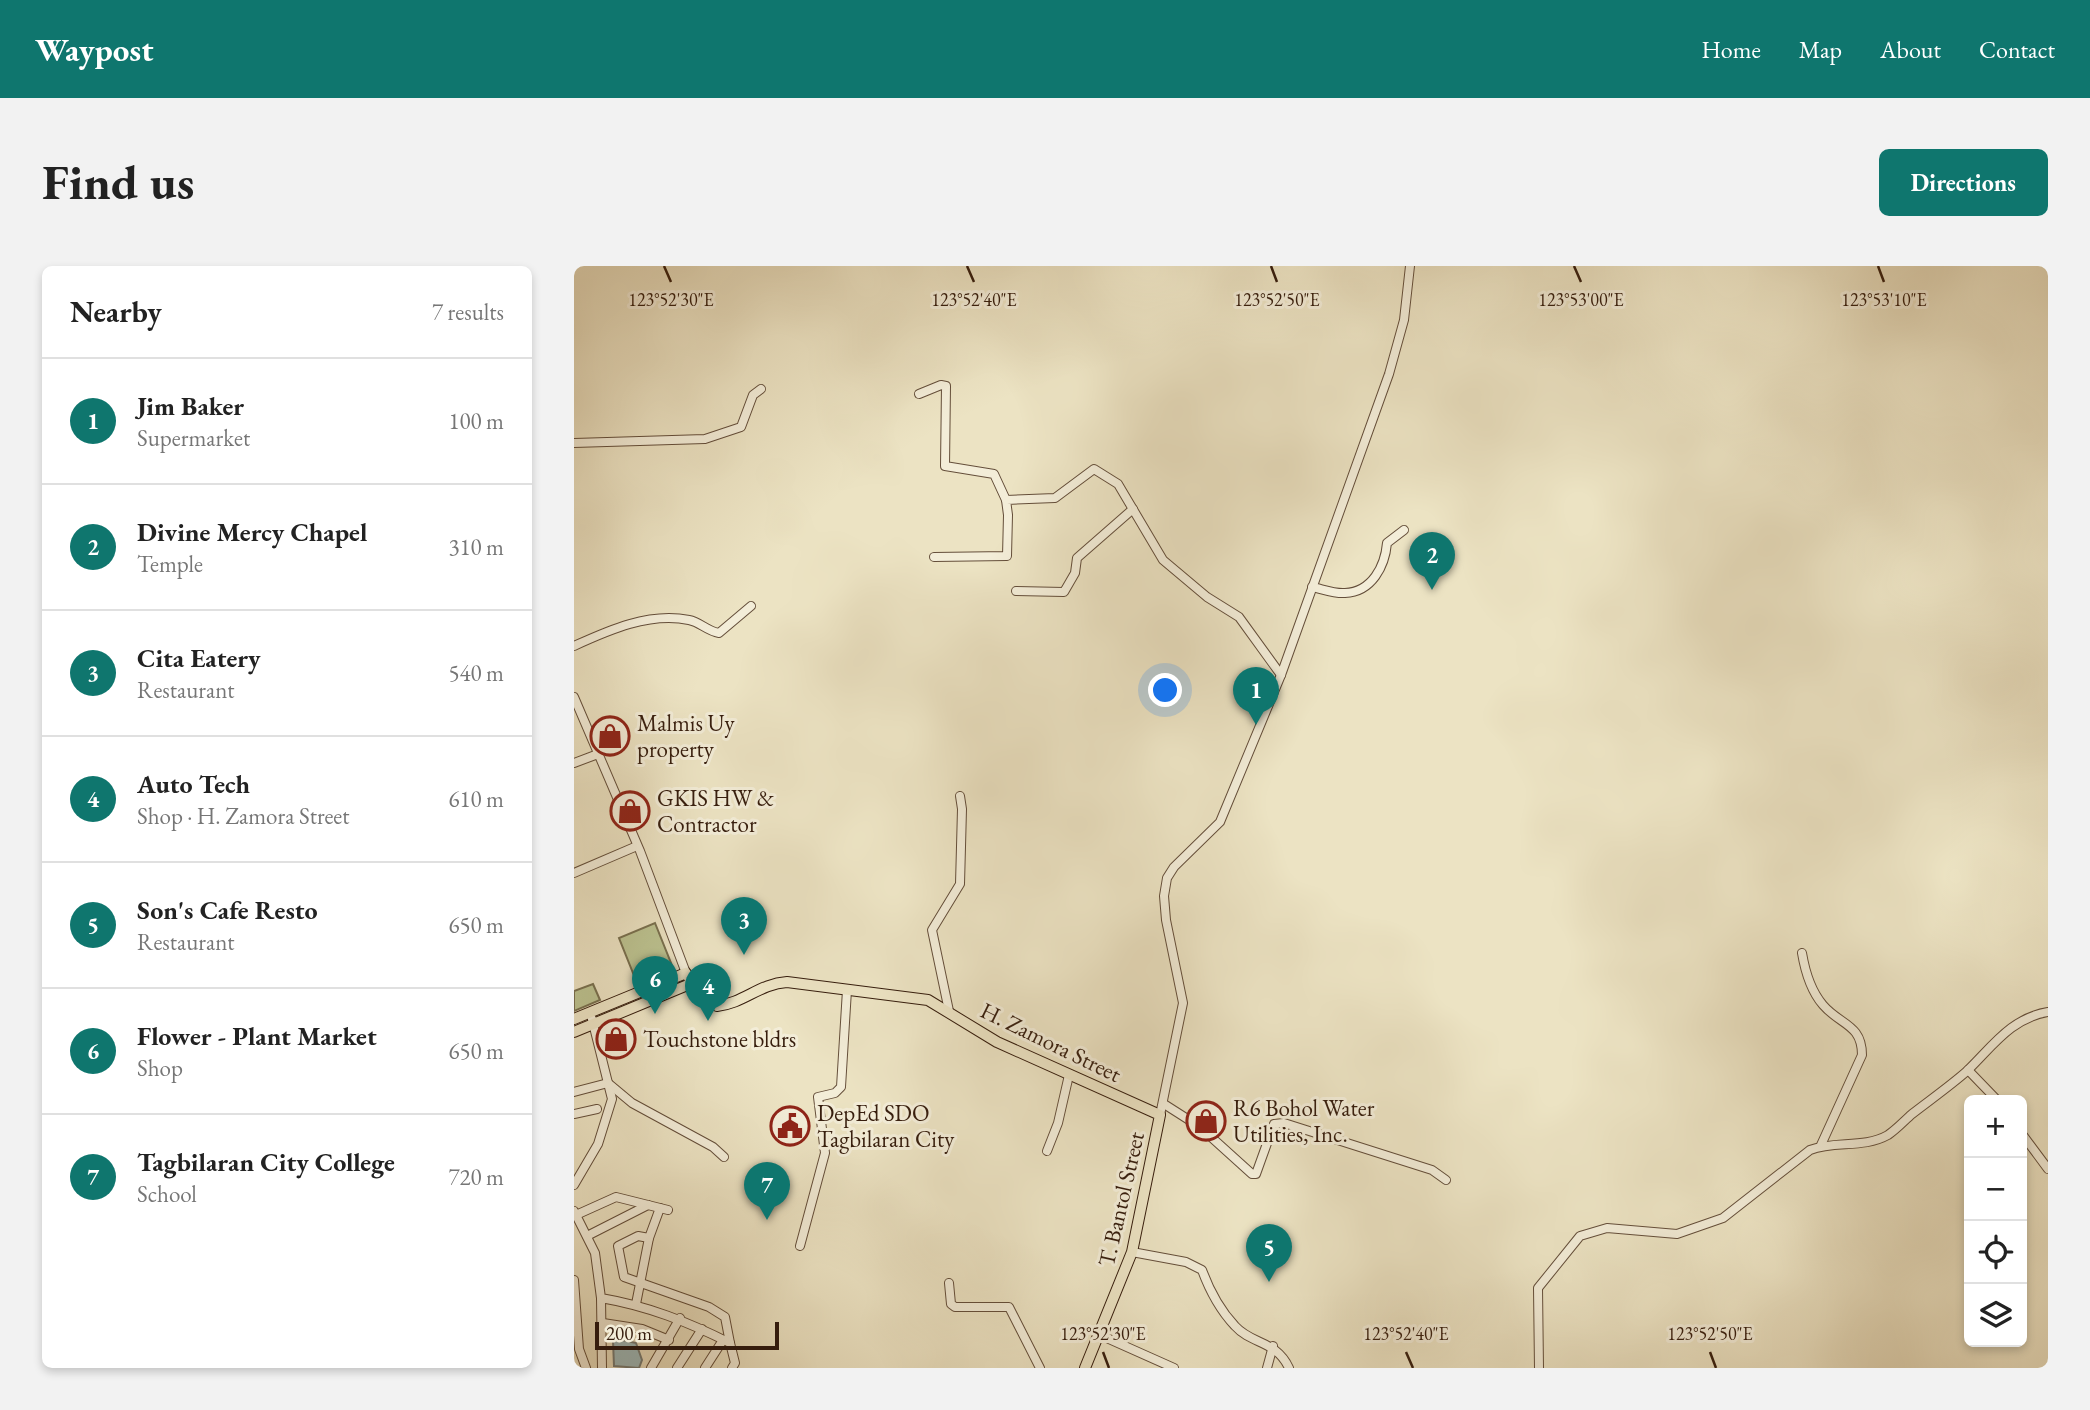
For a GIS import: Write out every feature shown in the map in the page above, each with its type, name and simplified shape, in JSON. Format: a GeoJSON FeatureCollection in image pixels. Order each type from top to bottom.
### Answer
{"type":"FeatureCollection","features":[{"type":"Feature","properties":{"kind":"main road"},"geometry":{"type":"LineString","coordinates":[[574,1019],[686,973],[690,984],[574,1032]]}},
{"type":"Feature","properties":{"kind":"main road","name":"H. Zamora Street"},"geometry":{"type":"LineString","coordinates":[[690,984],[701,998],[717,1006],[737,1001],[767,983],[787,982],[928,1000],[997,1042],[1160,1115]]}},
{"type":"Feature","properties":{"kind":"main road","name":"T. Bantol Street"},"geometry":{"type":"LineString","coordinates":[[1085,1368],[1132,1252],[1160,1115]]}},
{"type":"Feature","properties":{"kind":"street"},"geometry":{"type":"LineString","coordinates":[[1160,1115],[1183,1003],[1166,920],[1164,896],[1167,878],[1220,822],[1281,675],[1389,374],[1404,320],[1410,266]]}},
{"type":"Feature","properties":{"kind":"street"},"geometry":{"type":"LineString","coordinates":[[919,394],[941,385],[946,386],[945,466],[995,474],[1009,515],[1007,556],[934,557]]}},
{"type":"Feature","properties":{"kind":"street"},"geometry":{"type":"LineString","coordinates":[[574,443],[712,439],[741,427],[753,395],[761,389]]}},
{"type":"Feature","properties":{"kind":"street"},"geometry":{"type":"LineString","coordinates":[[1006,500],[1055,498],[1094,469],[1118,484],[1163,560],[1207,597],[1239,617],[1281,675]]}},
{"type":"Feature","properties":{"kind":"street"},"geometry":{"type":"LineString","coordinates":[[1016,591],[1065,592],[1075,573],[1077,558],[1133,509]]}},
{"type":"Feature","properties":{"kind":"street"},"geometry":{"type":"LineString","coordinates":[[1312,587],[1346,594],[1362,588],[1380,573],[1387,543],[1404,530]]}},
{"type":"Feature","properties":{"kind":"street"},"geometry":{"type":"LineString","coordinates":[[574,646],[629,624],[646,621],[688,620],[719,633],[751,606]]}},
{"type":"Feature","properties":{"kind":"street"},"geometry":{"type":"LineString","coordinates":[[574,697],[637,846],[686,973]]}},
{"type":"Feature","properties":{"kind":"street"},"geometry":{"type":"LineString","coordinates":[[574,763],[598,754]]}},
{"type":"Feature","properties":{"kind":"street"},"geometry":{"type":"LineString","coordinates":[[949,1011],[932,930],[960,884],[960,796]]}},
{"type":"Feature","properties":{"kind":"street"},"geometry":{"type":"LineString","coordinates":[[574,873],[637,846]]}},
{"type":"Feature","properties":{"kind":"street"},"geometry":{"type":"LineString","coordinates":[[1802,953],[1816,997],[1834,1015],[1858,1032],[1862,1043],[1862,1055],[1821,1145]]}},
{"type":"Feature","properties":{"kind":"street"},"geometry":{"type":"LineString","coordinates":[[800,1246],[825,1153],[818,1097],[835,1093],[841,1087],[847,990]]}},
{"type":"Feature","properties":{"kind":"street"},"geometry":{"type":"LineString","coordinates":[[1539,1368],[1538,1289],[1580,1236],[1607,1228],[1677,1234],[1723,1218],[1767,1185],[1797,1157],[1821,1145],[1857,1144],[1874,1141],[1890,1133],[1968,1070],[1988,1047],[2010,1028],[2037,1014],[2048,1012]]}},
{"type":"Feature","properties":{"kind":"street"},"geometry":{"type":"LineString","coordinates":[[574,1185],[598,1144],[612,1099],[590,1013]]}},
{"type":"Feature","properties":{"kind":"street"},"geometry":{"type":"LineString","coordinates":[[1968,1070],[1992,1095]]}},
{"type":"Feature","properties":{"kind":"street"},"geometry":{"type":"LineString","coordinates":[[1047,1151],[1058,1124],[1069,1075]]}},
{"type":"Feature","properties":{"kind":"street"},"geometry":{"type":"LineString","coordinates":[[574,1091],[608,1083]]}},
{"type":"Feature","properties":{"kind":"street"},"geometry":{"type":"LineString","coordinates":[[608,1083],[632,1103],[713,1147],[724,1157]]}},
{"type":"Feature","properties":{"kind":"street"},"geometry":{"type":"LineString","coordinates":[[1164,1104],[1200,1127],[1252,1174],[1256,1174],[1274,1124],[1284,1124],[1432,1170],[1446,1180]]}},
{"type":"Feature","properties":{"kind":"street"},"geometry":{"type":"LineString","coordinates":[[574,1114],[597,1109]]}},
{"type":"Feature","properties":{"kind":"street"},"geometry":{"type":"LineString","coordinates":[[2027,1141],[2048,1170]]}},
{"type":"Feature","properties":{"kind":"street"},"geometry":{"type":"LineString","coordinates":[[602,1368],[603,1323],[595,1253],[575,1213],[612,1197],[664,1209],[649,1238],[636,1304]]}},
{"type":"Feature","properties":{"kind":"street"},"geometry":{"type":"LineString","coordinates":[[587,1236],[648,1205]]}},
{"type":"Feature","properties":{"kind":"street"},"geometry":{"type":"LineString","coordinates":[[649,1238],[638,1236],[618,1246],[624,1277],[709,1307],[725,1317],[727,1341],[735,1363],[732,1368]]}},
{"type":"Feature","properties":{"kind":"street"},"geometry":{"type":"LineString","coordinates":[[1132,1252],[1186,1262],[1202,1270],[1210,1291],[1235,1327],[1273,1346],[1289,1368]]}},
{"type":"Feature","properties":{"kind":"street"},"geometry":{"type":"LineString","coordinates":[[574,1280],[579,1349],[586,1368]]}},
{"type":"Feature","properties":{"kind":"street"},"geometry":{"type":"LineString","coordinates":[[949,1283],[951,1304],[955,1307],[1009,1307],[1040,1368]]}},
{"type":"Feature","properties":{"kind":"street"},"geometry":{"type":"LineString","coordinates":[[601,1298],[636,1304],[680,1318],[727,1341]]}},
{"type":"Feature","properties":{"kind":"street"},"geometry":{"type":"LineString","coordinates":[[651,1368],[680,1318]]}},
{"type":"Feature","properties":{"kind":"street"},"geometry":{"type":"LineString","coordinates":[[603,1323],[642,1329],[669,1340]]}},
{"type":"Feature","properties":{"kind":"street"},"geometry":{"type":"LineString","coordinates":[[677,1368],[702,1329]]}},
{"type":"Feature","properties":{"kind":"street"},"geometry":{"type":"LineString","coordinates":[[1100,1335],[1174,1368]]}},
{"type":"Feature","properties":{"kind":"street"},"geometry":{"type":"LineString","coordinates":[[705,1368],[727,1341]]}},
{"type":"Feature","properties":{"kind":"street"},"geometry":{"type":"LineString","coordinates":[[1267,1368],[1273,1346]]}},
{"type":"Feature","properties":{"kind":"green space"},"geometry":{"type":"Polygon","coordinates":[[[655,923],[673,968],[637,983],[619,938],[655,923]]]}},
{"type":"Feature","properties":{"kind":"green space"},"geometry":{"type":"Polygon","coordinates":[[[593,984],[600,1000],[574,1011],[574,991],[593,984]]]}},
{"type":"Feature","properties":{"kind":"water"},"geometry":{"type":"Polygon","coordinates":[[[618,1339],[636,1343],[642,1360],[639,1368],[614,1366],[613,1341],[618,1339]]]}},
{"type":"Feature","properties":{"kind":"place","name":"Divine Mercy Chapel"},"geometry":{"type":"Point","coordinates":[1432,590]}},
{"type":"Feature","properties":{"kind":"place","name":"Jim Baker"},"geometry":{"type":"Point","coordinates":[1256,725]}},
{"type":"Feature","properties":{"kind":"place","name":"Malmis Uy property"},"geometry":{"type":"Point","coordinates":[610,736]}},
{"type":"Feature","properties":{"kind":"place","name":"GKIS HW & Contractor"},"geometry":{"type":"Point","coordinates":[630,811]}},
{"type":"Feature","properties":{"kind":"place","name":"Cita Eatery"},"geometry":{"type":"Point","coordinates":[744,955]}},
{"type":"Feature","properties":{"kind":"place","name":"Flower - Plant Market"},"geometry":{"type":"Point","coordinates":[655,1014]}},
{"type":"Feature","properties":{"kind":"place","name":"Auto Tech"},"geometry":{"type":"Point","coordinates":[708,1021]}},
{"type":"Feature","properties":{"kind":"place","name":"Touchstone bldrs"},"geometry":{"type":"Point","coordinates":[616,1039]}},
{"type":"Feature","properties":{"kind":"place","name":"R6 Bohol Water Utilities, Inc."},"geometry":{"type":"Point","coordinates":[1206,1121]}},
{"type":"Feature","properties":{"kind":"place","name":"DepEd SDO Tagbilaran City"},"geometry":{"type":"Point","coordinates":[790,1126]}},
{"type":"Feature","properties":{"kind":"place","name":"Tagbilaran City College"},"geometry":{"type":"Point","coordinates":[767,1220]}},
{"type":"Feature","properties":{"kind":"place","name":"Son's Cafe Resto"},"geometry":{"type":"Point","coordinates":[1269,1282]}}]}
